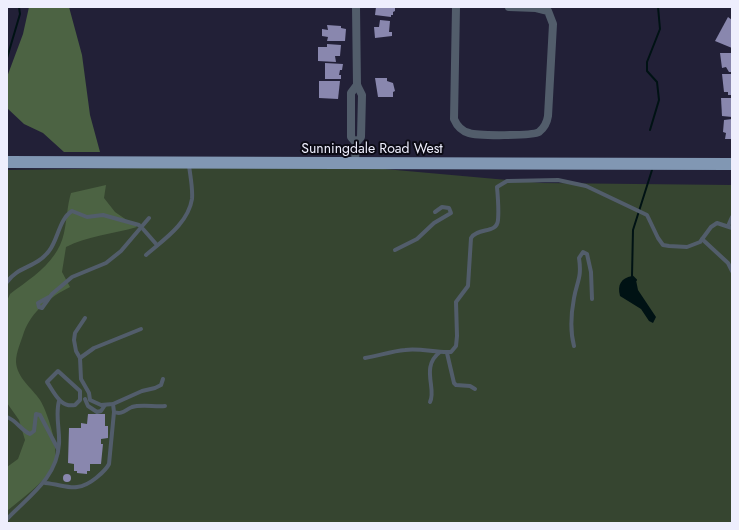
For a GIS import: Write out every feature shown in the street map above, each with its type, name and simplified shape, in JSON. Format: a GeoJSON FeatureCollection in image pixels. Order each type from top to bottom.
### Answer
{"type":"FeatureCollection","features":[{"type":"Feature","properties":{"kind":"main road","name":"Sunningdale Road West"},"geometry":{"type":"LineString","coordinates":[[10,162],[732,164]]}},
{"type":"Feature","properties":{"kind":"street"},"geometry":{"type":"LineString","coordinates":[[355,163],[356,143],[361,137],[362,95],[356,85],[356,7]]}},
{"type":"Feature","properties":{"kind":"street"},"geometry":{"type":"LineString","coordinates":[[456,7],[454,119],[456,124],[470,134],[532,134],[543,128],[548,116],[553,24],[548,11],[536,8],[509,7]]}},
{"type":"Feature","properties":{"kind":"lane"},"geometry":{"type":"LineString","coordinates":[[146,255],[172,233],[188,212],[192,198],[189,162]]}},
{"type":"Feature","properties":{"kind":"lane"},"geometry":{"type":"LineString","coordinates":[[366,358],[403,350],[425,349],[447,353],[451,352],[456,346],[458,336],[456,302],[468,286],[471,238],[476,232],[492,229],[496,225],[498,220],[497,187],[507,181],[558,180],[586,186],[647,215],[663,245],[687,247],[700,242],[711,227],[717,223],[730,227],[732,217]]}},
{"type":"Feature","properties":{"kind":"lane"},"geometry":{"type":"LineString","coordinates":[[395,250],[417,239],[434,223],[451,213],[449,208],[445,207],[439,208],[435,212]]}},
{"type":"Feature","properties":{"kind":"lane"},"geometry":{"type":"LineString","coordinates":[[7,282],[14,273],[29,268],[44,258],[51,249],[67,216],[72,211],[87,216],[103,215],[139,225]]}},
{"type":"Feature","properties":{"kind":"lane"},"geometry":{"type":"LineString","coordinates":[[49,297],[72,277],[100,266],[116,255],[148,218]]}},
{"type":"Feature","properties":{"kind":"lane"},"geometry":{"type":"LineString","coordinates":[[143,229],[157,245]]}},
{"type":"Feature","properties":{"kind":"lane"},"geometry":{"type":"LineString","coordinates":[[702,239],[728,263],[732,271]]}},
{"type":"Feature","properties":{"kind":"lane"},"geometry":{"type":"LineString","coordinates":[[574,346],[572,336],[572,315],[574,297],[581,272],[579,258],[583,252],[587,254],[591,272],[592,299]]}},
{"type":"Feature","properties":{"kind":"lane"},"geometry":{"type":"LineString","coordinates":[[85,318],[75,333],[74,340],[76,350],[80,358],[81,379],[89,393],[90,400]]}},
{"type":"Feature","properties":{"kind":"lane"},"geometry":{"type":"LineString","coordinates":[[80,358],[94,348],[141,329]]}},
{"type":"Feature","properties":{"kind":"lane"},"geometry":{"type":"LineString","coordinates":[[430,402],[432,364],[435,356],[440,352]]}},
{"type":"Feature","properties":{"kind":"lane"},"geometry":{"type":"LineString","coordinates":[[447,353],[456,385],[470,386],[475,389]]}},
{"type":"Feature","properties":{"kind":"lane"},"geometry":{"type":"LineString","coordinates":[[81,396],[80,400],[74,405],[64,405],[47,382],[58,371],[77,387],[81,396],[101,405],[113,404],[142,391],[155,388],[160,385],[163,379]]}},
{"type":"Feature","properties":{"kind":"lane"},"geometry":{"type":"LineString","coordinates":[[85,399],[88,406],[97,412],[101,411],[105,404]]}},
{"type":"Feature","properties":{"kind":"lane"},"geometry":{"type":"LineString","coordinates":[[7,518],[45,483],[56,462],[58,449],[57,412],[60,401]]}},
{"type":"Feature","properties":{"kind":"lane"},"geometry":{"type":"LineString","coordinates":[[45,483],[75,489],[90,483],[106,470],[109,464],[114,412],[113,404]]}},
{"type":"Feature","properties":{"kind":"lane"},"geometry":{"type":"LineString","coordinates":[[114,412],[121,414],[132,407],[164,406]]}},
{"type":"Feature","properties":{"kind":"lane"},"geometry":{"type":"LineString","coordinates":[[7,418],[15,421],[25,432],[30,434],[34,432],[36,414],[40,415],[58,449]]}},
{"type":"Feature","properties":{"kind":"green space"},"geometry":{"type":"Polygon","coordinates":[[[29,7],[69,7],[82,55],[90,115],[100,152],[64,152],[43,133],[24,124],[7,108],[7,77],[23,34],[29,7]]]}},
{"type":"Feature","properties":{"kind":"green space"},"geometry":{"type":"Polygon","coordinates":[[[340,165],[542,183],[732,185],[732,523],[7,523],[7,170],[340,165]]]}},
{"type":"Feature","properties":{"kind":"green space"},"geometry":{"type":"Polygon","coordinates":[[[106,185],[104,198],[115,212],[137,227],[91,238],[66,247],[62,272],[70,287],[42,305],[27,324],[17,354],[17,368],[22,378],[43,406],[52,430],[56,455],[52,468],[41,482],[7,511],[7,467],[18,459],[25,440],[19,420],[7,403],[7,301],[10,294],[43,268],[56,253],[64,233],[71,193],[106,185]]]}},
{"type":"Feature","properties":{"kind":"shaded area"},"geometry":{"type":"Polygon","coordinates":[[[632,276],[636,280],[638,290],[656,317],[653,323],[649,321],[641,309],[620,296],[619,289],[621,283],[625,278],[632,276]]]}},
{"type":"Feature","properties":{"kind":"building"},"geometry":{"type":"Polygon","coordinates":[[[376,7],[395,7],[395,11],[391,17],[375,15],[376,7]]]}},
{"type":"Feature","properties":{"kind":"building"},"geometry":{"type":"Polygon","coordinates":[[[728,17],[732,20],[732,48],[715,41],[728,17]]]}},
{"type":"Feature","properties":{"kind":"building"},"geometry":{"type":"Polygon","coordinates":[[[380,20],[390,21],[389,32],[392,32],[392,36],[375,38],[374,27],[379,27],[380,20]]]}},
{"type":"Feature","properties":{"kind":"building"},"geometry":{"type":"Polygon","coordinates":[[[327,25],[341,26],[341,28],[346,29],[345,41],[327,41],[328,37],[322,36],[322,29],[328,30],[327,25]]]}},
{"type":"Feature","properties":{"kind":"building"},"geometry":{"type":"Polygon","coordinates":[[[327,44],[341,45],[340,56],[335,56],[336,62],[318,61],[318,47],[327,47],[327,44]]]}},
{"type":"Feature","properties":{"kind":"building"},"geometry":{"type":"Polygon","coordinates":[[[720,53],[732,53],[732,72],[729,72],[726,67],[722,68],[720,53]]]}},
{"type":"Feature","properties":{"kind":"building"},"geometry":{"type":"Polygon","coordinates":[[[325,63],[343,64],[339,75],[341,75],[341,79],[325,79],[325,63]]]}},
{"type":"Feature","properties":{"kind":"building"},"geometry":{"type":"Polygon","coordinates":[[[722,74],[732,74],[732,95],[728,95],[728,92],[724,92],[722,74]]]}},
{"type":"Feature","properties":{"kind":"building"},"geometry":{"type":"Polygon","coordinates":[[[375,78],[387,78],[387,81],[393,83],[395,91],[393,92],[393,97],[378,97],[375,78]]]}},
{"type":"Feature","properties":{"kind":"building"},"geometry":{"type":"Polygon","coordinates":[[[319,81],[340,81],[338,99],[319,98],[319,81]]]}},
{"type":"Feature","properties":{"kind":"building"},"geometry":{"type":"Polygon","coordinates":[[[721,98],[732,98],[732,117],[722,116],[721,98]]]}},
{"type":"Feature","properties":{"kind":"building"},"geometry":{"type":"Polygon","coordinates":[[[732,119],[732,139],[725,139],[726,133],[723,132],[724,120],[732,119]]]}},
{"type":"Feature","properties":{"kind":"building"},"geometry":{"type":"Polygon","coordinates":[[[88,414],[105,414],[105,426],[108,426],[108,438],[101,439],[101,444],[103,444],[101,464],[90,464],[90,471],[87,471],[87,474],[77,473],[77,471],[74,471],[74,464],[68,463],[69,428],[81,428],[81,423],[87,424],[88,414]]]}},
{"type":"Feature","properties":{"kind":"building"},"geometry":{"type":"Polygon","coordinates":[[[67,474],[70,475],[70,481],[67,482],[64,481],[63,478],[64,475],[67,474]]]}},
{"type":"Feature","properties":{"kind":"waterway"},"geometry":{"type":"LineString","coordinates":[[7,58],[20,14],[19,7]]}},
{"type":"Feature","properties":{"kind":"waterway"},"geometry":{"type":"LineString","coordinates":[[650,130],[659,100],[657,82],[647,71],[647,62],[660,29],[658,7]]}},
{"type":"Feature","properties":{"kind":"waterway"},"geometry":{"type":"LineString","coordinates":[[636,280],[632,276],[633,230],[652,170]]}}]}
